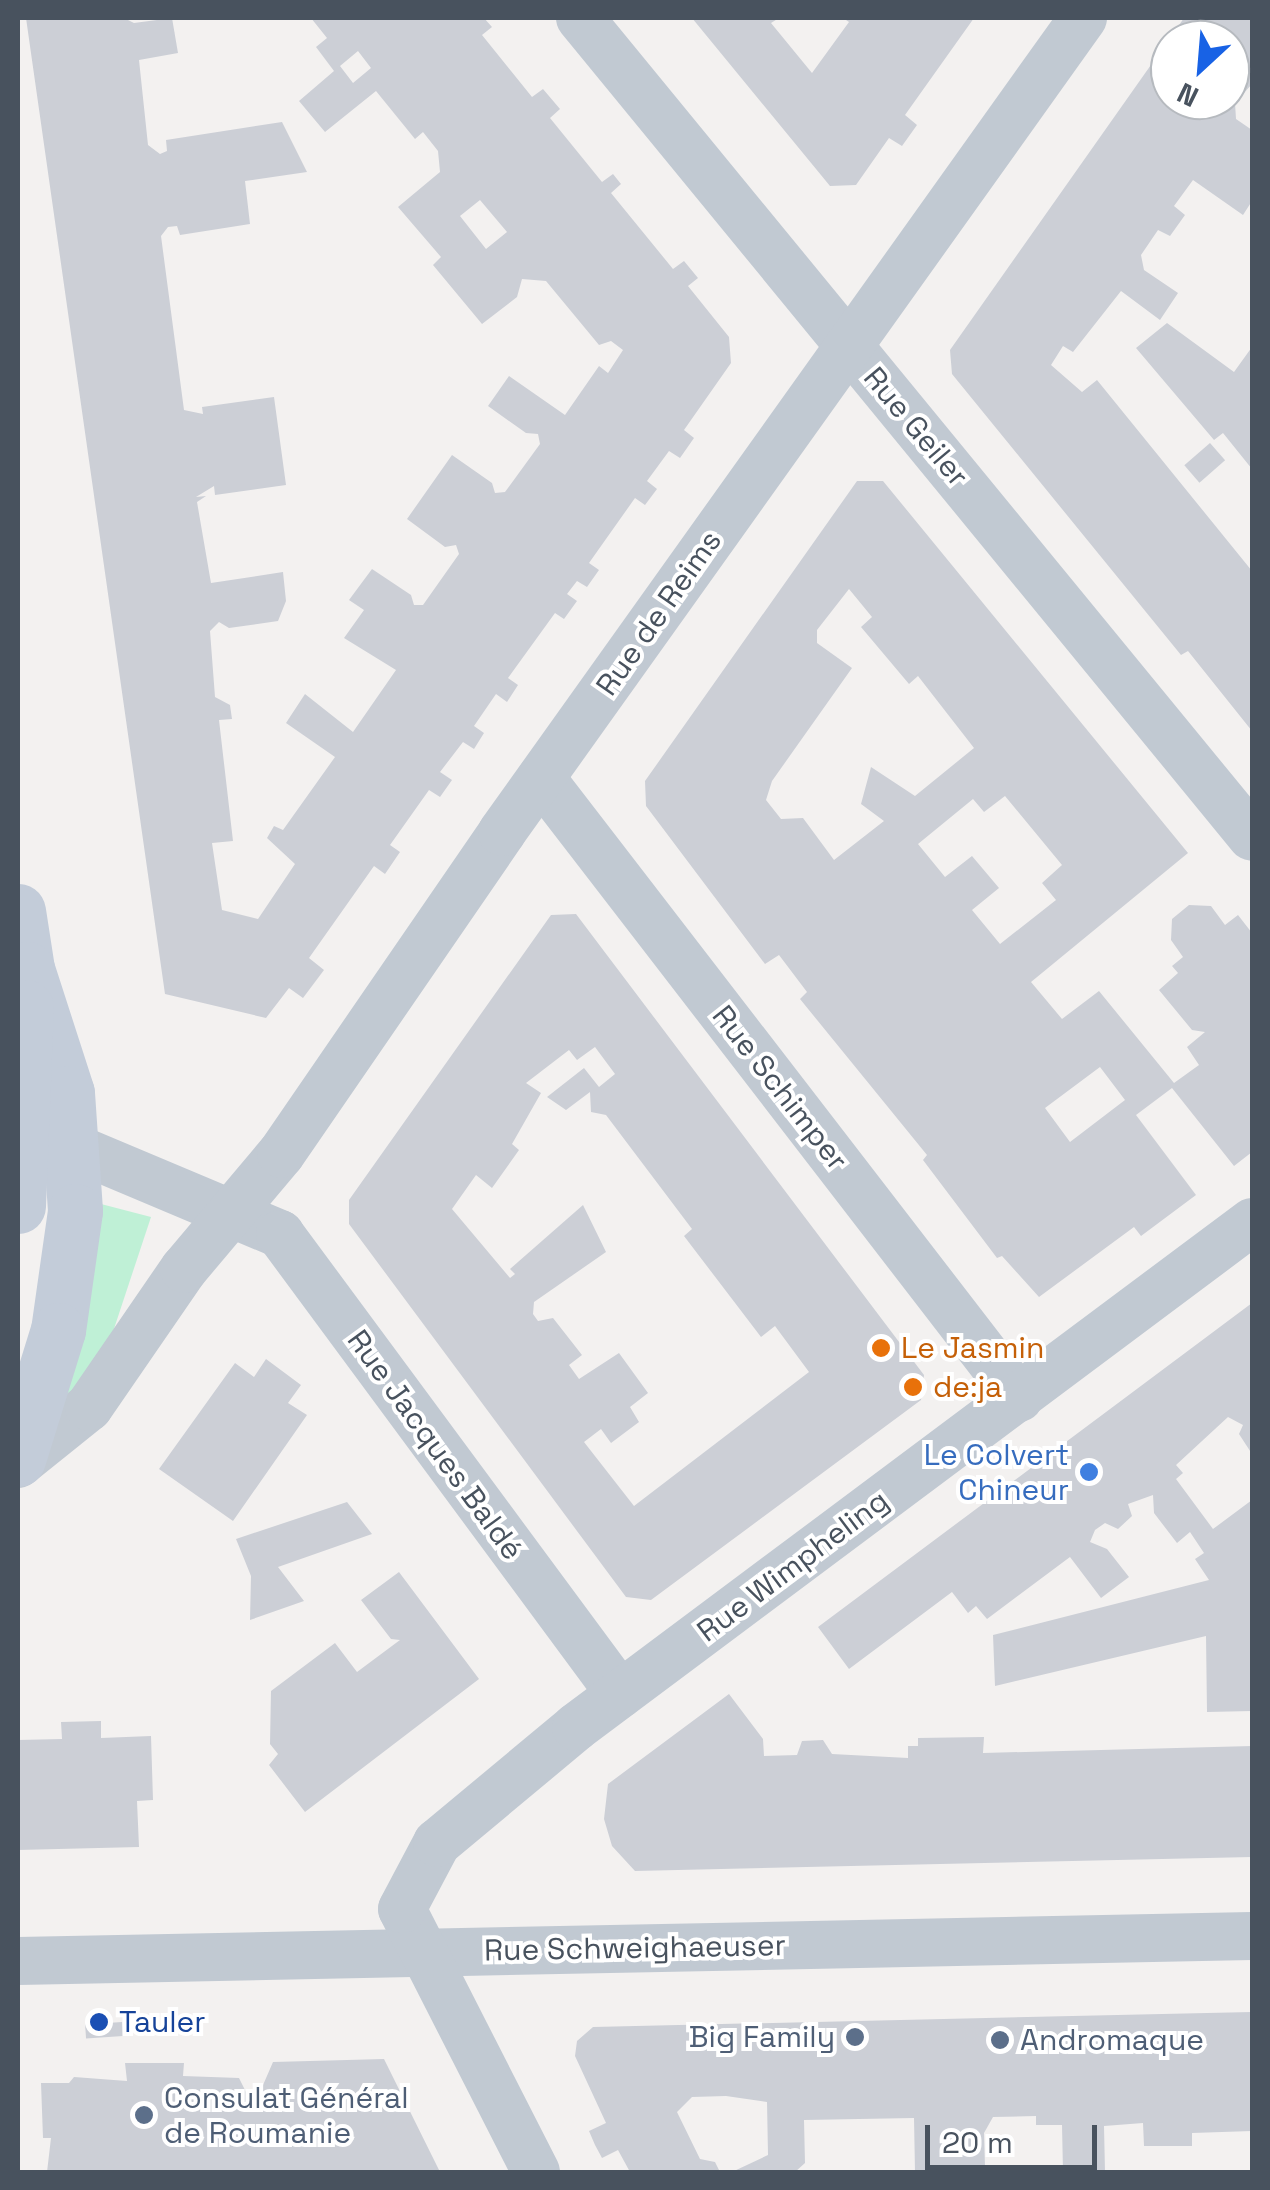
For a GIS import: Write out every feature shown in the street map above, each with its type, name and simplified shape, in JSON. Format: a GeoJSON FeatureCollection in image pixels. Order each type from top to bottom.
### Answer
{"type":"FeatureCollection","features":[{"type":"Feature","properties":{"kind":"main road"},"geometry":{"type":"LineString","coordinates":[[18,911],[22,970],[18,1206]]}},
{"type":"Feature","properties":{"kind":"main road"},"geometry":{"type":"LineString","coordinates":[[18,1462],[42,1390],[70,1270],[73,1147],[67,1093],[22,970]]}},
{"type":"Feature","properties":{"kind":"street","name":"Rue Geiler"},"geometry":{"type":"LineString","coordinates":[[580,18],[1252,837]]}},
{"type":"Feature","properties":{"kind":"street","name":"Rue de Reims"},"geometry":{"type":"LineString","coordinates":[[18,1462],[88,1407],[184,1269],[237,1212],[1083,18]]}},
{"type":"Feature","properties":{"kind":"street","name":"Rue Schimper"},"geometry":{"type":"LineString","coordinates":[[541,778],[1019,1398]]}},
{"type":"Feature","properties":{"kind":"street","name":"Rue Jacques Baldé"},"geometry":{"type":"LineString","coordinates":[[73,1147],[237,1212],[280,1234],[620,1694]]}},
{"type":"Feature","properties":{"kind":"street","name":"Rue Wimpheling"},"geometry":{"type":"LineString","coordinates":[[422,1953],[402,1909],[437,1842],[620,1694],[1252,1222]]}},
{"type":"Feature","properties":{"kind":"street","name":"Rue Schweighaeuser"},"geometry":{"type":"LineString","coordinates":[[18,1962],[1252,1936]]}},
{"type":"Feature","properties":{"kind":"street"},"geometry":{"type":"LineString","coordinates":[[422,1953],[536,2172]]}},
{"type":"Feature","properties":{"kind":"green space"},"geometry":{"type":"Polygon","coordinates":[[[101,1204],[151,1217],[98,1377],[62,1410],[101,1204]]]}},
{"type":"Feature","properties":{"kind":"building"},"geometry":{"type":"Polygon","coordinates":[[[26,18],[124,18],[134,23],[172,18],[178,53],[139,60],[148,145],[160,154],[167,151],[166,140],[282,122],[307,172],[245,181],[250,224],[180,235],[177,226],[168,227],[161,236],[184,410],[203,414],[202,407],[274,397],[286,485],[215,495],[214,486],[196,497],[206,496],[197,502],[211,583],[283,572],[286,601],[278,621],[229,628],[219,622],[210,631],[215,697],[230,705],[232,719],[219,720],[233,841],[212,843],[222,910],[258,919],[295,864],[267,838],[274,826],[283,830],[335,757],[286,723],[305,694],[353,732],[396,670],[344,638],[364,610],[349,600],[372,569],[411,595],[414,605],[423,605],[459,554],[456,545],[445,547],[407,519],[452,455],[492,483],[495,493],[505,492],[540,444],[538,434],[526,433],[488,406],[509,376],[565,415],[599,366],[608,373],[623,350],[611,341],[599,345],[546,281],[522,279],[517,297],[482,324],[433,265],[441,257],[398,207],[440,172],[438,151],[423,132],[415,139],[376,91],[325,132],[299,101],[334,71],[316,47],[327,38],[311,18],[484,18],[492,27],[482,35],[532,97],[543,89],[560,109],[550,118],[602,182],[613,174],[621,184],[611,193],[673,269],[684,261],[698,278],[688,286],[729,337],[731,363],[684,430],[694,438],[680,458],[669,451],[647,481],[657,489],[645,505],[635,498],[589,563],[599,570],[587,587],[577,581],[567,594],[577,601],[564,619],[555,613],[508,678],[518,685],[507,702],[496,694],[474,726],[484,733],[474,749],[463,742],[440,772],[452,780],[440,797],[429,790],[390,845],[400,852],[385,874],[374,866],[309,958],[324,970],[303,998],[289,988],[266,1018],[165,994],[26,18]],[[358,51],[340,66],[353,83],[371,68],[358,51]],[[480,200],[460,216],[486,249],[507,232],[480,200]]]}},
{"type":"Feature","properties":{"kind":"building"},"geometry":{"type":"Polygon","coordinates":[[[692,18],[779,18],[771,23],[812,73],[849,22],[843,18],[974,18],[905,115],[917,125],[902,146],[889,138],[856,185],[830,186],[692,18]]]}},
{"type":"Feature","properties":{"kind":"building"},"geometry":{"type":"Polygon","coordinates":[[[1184,18],[1252,18],[1252,84],[1250,20],[1184,18]]]}},
{"type":"Feature","properties":{"kind":"building"},"geometry":{"type":"Polygon","coordinates":[[[1150,66],[1150,120],[1237,120],[1252,130],[1252,201],[1243,215],[1193,180],[1174,206],[1185,215],[1170,236],[1158,230],[1141,255],[1144,270],[1178,293],[1160,320],[1121,291],[1073,352],[1063,346],[1051,365],[1082,392],[1097,380],[1252,571],[1252,731],[1188,651],[1181,655],[952,374],[950,350],[1150,66]]]}},
{"type":"Feature","properties":{"kind":"building"},"geometry":{"type":"Polygon","coordinates":[[[1167,323],[1234,372],[1252,347],[1252,469],[1223,433],[1214,440],[1136,348],[1167,323]]]}},
{"type":"Feature","properties":{"kind":"building"},"geometry":{"type":"Polygon","coordinates":[[[1210,443],[1225,460],[1199,483],[1184,465],[1210,443]]]}},
{"type":"Feature","properties":{"kind":"building"},"geometry":{"type":"Polygon","coordinates":[[[857,481],[883,481],[1188,853],[1031,982],[1062,1019],[1099,991],[1174,1083],[1199,1065],[1187,1047],[1205,1032],[1192,1030],[1159,990],[1178,973],[1172,966],[1183,957],[1171,940],[1172,919],[1189,905],[1211,906],[1225,925],[1238,915],[1252,933],[1252,1152],[1234,1166],[1172,1088],[1136,1115],[1196,1195],[1141,1236],[1134,1227],[1039,1297],[1002,1256],[997,1258],[923,1160],[927,1155],[800,999],[807,992],[779,955],[765,964],[646,806],[645,781],[857,481]],[[849,589],[817,630],[817,643],[852,668],[772,781],[766,800],[781,819],[803,818],[834,860],[884,821],[861,804],[871,767],[915,796],[974,748],[918,676],[909,684],[861,627],[872,617],[849,589]],[[1005,796],[984,812],[973,799],[918,844],[945,877],[972,856],[999,888],[972,910],[1000,944],[1056,900],[1042,883],[1062,865],[1005,796]],[[1100,1067],[1045,1108],[1070,1142],[1125,1100],[1100,1067]]]}},
{"type":"Feature","properties":{"kind":"building"},"geometry":{"type":"Polygon","coordinates":[[[576,914],[924,1375],[921,1400],[651,1600],[626,1597],[349,1224],[349,1200],[551,915],[576,914]],[[595,1047],[577,1060],[569,1050],[526,1083],[541,1093],[512,1144],[519,1150],[492,1188],[476,1175],[452,1209],[510,1278],[515,1274],[510,1269],[583,1205],[606,1252],[534,1302],[533,1314],[538,1321],[553,1318],[582,1355],[569,1365],[579,1379],[619,1353],[648,1393],[630,1407],[639,1422],[611,1443],[601,1429],[584,1442],[634,1506],[809,1372],[775,1326],[761,1337],[684,1236],[692,1229],[606,1115],[591,1112],[590,1092],[566,1110],[547,1097],[584,1068],[599,1087],[615,1074],[595,1047]]]}},
{"type":"Feature","properties":{"kind":"building"},"geometry":{"type":"Polygon","coordinates":[[[1252,1303],[1252,1454],[1239,1434],[1243,1425],[1228,1417],[1176,1465],[1183,1473],[1176,1479],[1213,1529],[1252,1500],[1252,1711],[1207,1712],[1206,1636],[995,1686],[993,1635],[1209,1580],[1195,1559],[1204,1553],[1190,1532],[1177,1543],[1154,1513],[1153,1495],[1128,1504],[1132,1516],[1118,1529],[1105,1523],[1095,1530],[1090,1542],[1107,1549],[1129,1577],[1101,1598],[1070,1557],[987,1619],[976,1606],[968,1613],[952,1592],[849,1669],[818,1627],[1252,1303]]]}},
{"type":"Feature","properties":{"kind":"building"},"geometry":{"type":"Polygon","coordinates":[[[266,1359],[301,1385],[288,1403],[307,1415],[233,1521],[159,1469],[235,1363],[254,1377],[266,1359]]]}},
{"type":"Feature","properties":{"kind":"building"},"geometry":{"type":"Polygon","coordinates":[[[347,1502],[372,1534],[278,1567],[304,1601],[250,1620],[251,1576],[236,1539],[347,1502]]]}},
{"type":"Feature","properties":{"kind":"building"},"geometry":{"type":"Polygon","coordinates":[[[399,1572],[479,1679],[305,1812],[269,1765],[278,1754],[270,1744],[271,1691],[335,1643],[357,1672],[400,1640],[391,1639],[361,1600],[399,1572]]]}},
{"type":"Feature","properties":{"kind":"building"},"geometry":{"type":"Polygon","coordinates":[[[729,1694],[763,1739],[764,1756],[797,1755],[802,1741],[823,1740],[832,1754],[908,1758],[908,1746],[918,1746],[918,1738],[984,1737],[983,1753],[1252,1746],[1252,1857],[635,1871],[612,1846],[604,1819],[608,1784],[729,1694]]]}},
{"type":"Feature","properties":{"kind":"building"},"geometry":{"type":"Polygon","coordinates":[[[101,1721],[101,1738],[151,1736],[153,1800],[137,1801],[139,1847],[18,1850],[18,1740],[62,1739],[61,1722],[101,1721]]]}},
{"type":"Feature","properties":{"kind":"building"},"geometry":{"type":"Polygon","coordinates":[[[1252,2012],[1252,2131],[1192,2133],[1192,2146],[1144,2146],[1143,2123],[1104,2126],[1105,2172],[1063,2172],[1062,2125],[1036,2125],[1036,2116],[993,2117],[984,2133],[985,2167],[915,2172],[914,2118],[804,2120],[805,2163],[795,2172],[732,2172],[768,2155],[767,2102],[726,2096],[692,2097],[677,2112],[700,2159],[715,2162],[720,2172],[630,2172],[618,2150],[602,2158],[595,2145],[589,2131],[606,2123],[575,2056],[577,2041],[593,2027],[1252,2012]]]}},
{"type":"Feature","properties":{"kind":"building"},"geometry":{"type":"Polygon","coordinates":[[[122,2022],[123,2036],[86,2039],[85,2025],[122,2022]]]}},
{"type":"Feature","properties":{"kind":"building"},"geometry":{"type":"Polygon","coordinates":[[[384,2059],[440,2172],[47,2172],[51,2138],[43,2138],[41,2083],[69,2083],[74,2077],[127,2081],[125,2063],[184,2063],[183,2076],[239,2078],[246,2092],[260,2092],[273,2062],[384,2059]]]}},
{"type":"Feature","properties":{"kind":"place","name":"Le Jasmin"},"geometry":{"type":"Point","coordinates":[881,1348]}},
{"type":"Feature","properties":{"kind":"place","name":"de:ja"},"geometry":{"type":"Point","coordinates":[913,1387]}},
{"type":"Feature","properties":{"kind":"place","name":"Le Colvert Chineur"},"geometry":{"type":"Point","coordinates":[1089,1472]}},
{"type":"Feature","properties":{"kind":"place","name":"Tauler"},"geometry":{"type":"Point","coordinates":[99,2022]}},
{"type":"Feature","properties":{"kind":"place","name":"Big Family"},"geometry":{"type":"Point","coordinates":[855,2037]}},
{"type":"Feature","properties":{"kind":"place","name":"Andromaque"},"geometry":{"type":"Point","coordinates":[1000,2040]}},
{"type":"Feature","properties":{"kind":"place","name":"Consulat Général de Roumanie"},"geometry":{"type":"Point","coordinates":[144,2115]}}]}
